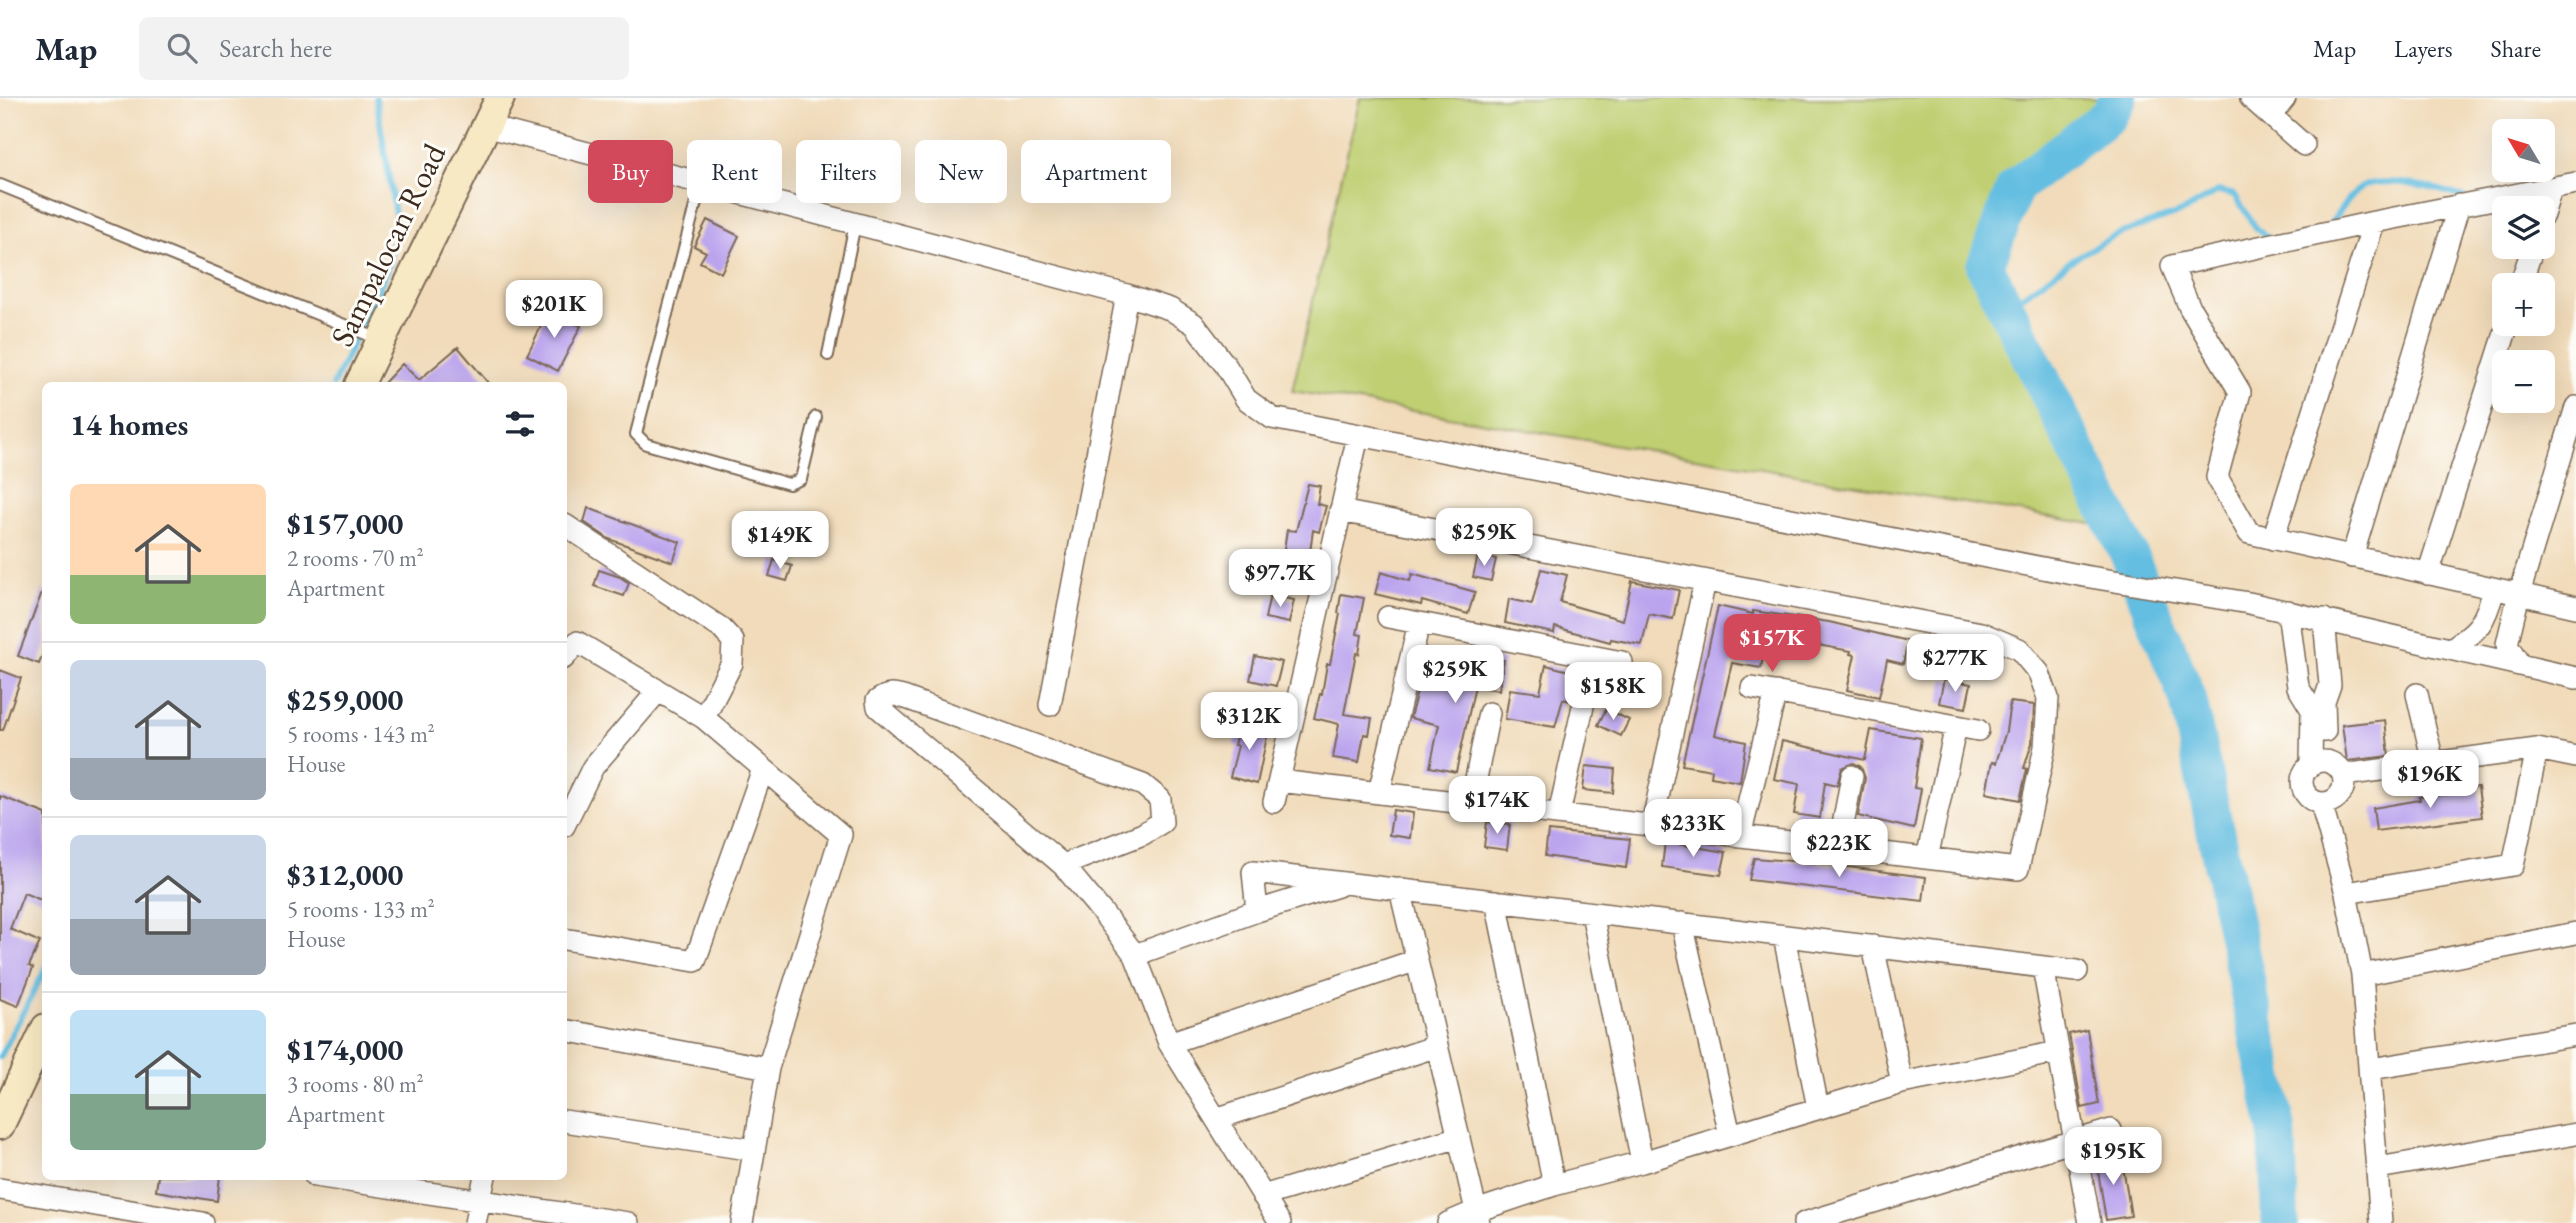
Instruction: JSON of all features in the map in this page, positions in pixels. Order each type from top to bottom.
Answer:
[{"type":"main road","name":"Sampalocan Road","points":[[360,382],[500,98]]},
{"type":"main road","points":[[0,1125],[42,1036]]},
{"type":"street","points":[[2250,98],[2304,145]]},
{"type":"street","points":[[2271,115],[2286,98]]},
{"type":"street","points":[[485,127],[687,179]]},
{"type":"street","points":[[2576,183],[2374,222],[2172,266],[2190,308],[2240,392],[2217,478],[2249,533],[2576,607]]},
{"type":"street","points":[[2549,196],[2551,189]]},
{"type":"street","points":[[776,203],[1127,295],[1170,309],[1194,324],[1226,366],[1246,399],[1272,418],[2084,576],[2249,603],[2576,678]]},
{"type":"street","points":[[2352,557],[2459,205]]},
{"type":"street","points":[[2273,539],[2374,222]]},
{"type":"street","points":[[1050,705],[1127,295]]},
{"type":"street","points":[[2428,574],[2504,336]]},
{"type":"street","points":[[2521,665],[2507,644],[2519,594],[2576,407]]},
{"type":"street","points":[[1274,802],[1358,436]]},
{"type":"street","points":[[1279,780],[2018,869],[2045,747],[2048,698],[2039,673],[2019,649],[1981,633],[1340,511]]},
{"type":"street","points":[[567,526],[721,628],[733,641],[732,663],[704,719]]},
{"type":"street","points":[[1652,825],[1705,581]]},
{"type":"street","points":[[2451,649],[2477,631],[2489,608],[2494,589]]},
{"type":"street","points":[[2288,611],[2298,687],[2312,710],[2319,762]]},
{"type":"street","points":[[1388,617],[1622,662]]},
{"type":"street","points":[[2324,619],[2330,685],[2324,702],[2319,762],[2302,778],[2302,786],[2306,794],[2321,803],[2346,893],[2362,975],[2381,1223]]},
{"type":"street","points":[[1379,793],[1419,623]]},
{"type":"street","points":[[567,654],[577,642],[704,719],[841,835],[768,1068],[742,1223]]},
{"type":"street","points":[[1559,814],[1594,657]]},
{"type":"street","points":[[1752,688],[1978,730]]},
{"type":"street","points":[[567,819],[593,767],[658,691]]},
{"type":"street","points":[[1741,836],[1776,692]]},
{"type":"street","points":[[1063,864],[1143,834],[1162,821],[1160,799],[1143,785],[906,698],[892,694],[877,701],[878,707],[1063,864],[1135,955],[1169,1043],[1280,1223]]},
{"type":"street","points":[[2417,694],[2433,762]]},
{"type":"street","points":[[1471,804],[1489,713]]},
{"type":"street","points":[[1927,858],[1956,726]]},
{"type":"street","points":[[2343,775],[2537,749],[2576,757]]},
{"type":"street","points":[[2346,893],[2514,864],[2537,749]]},
{"type":"street","points":[[2319,762],[2339,768],[2343,775],[2342,791],[2336,798],[2321,803]]},
{"type":"street","points":[[567,940],[695,961],[763,769]]},
{"type":"street","points":[[1839,847],[1852,776]]},
{"type":"street","points":[[1257,911],[1253,872],[2077,971]]},
{"type":"street","points":[[1135,955],[1257,911],[1346,883]]},
{"type":"street","points":[[1400,888],[1478,1217]]},
{"type":"street","points":[[1496,901],[1554,1185]]},
{"type":"street","points":[[1592,913],[1642,1162]]},
{"type":"street","points":[[1682,923],[1730,1135]]},
{"type":"street","points":[[2362,975],[2576,933]]},
{"type":"street","points":[[1784,936],[1818,1108]]},
{"type":"street","points":[[1873,946],[1902,1083]]},
{"type":"street","points":[[1169,1043],[1417,960]]},
{"type":"street","points":[[2043,967],[2090,1223]]},
{"type":"street","points":[[567,1031],[768,1068]]},
{"type":"street","points":[[2371,1069],[2576,1035]]},
{"type":"street","points":[[1216,1119],[1437,1046]]},
{"type":"street","points":[[1448,1223],[1478,1217],[1554,1185],[1642,1162],[1902,1083],[2059,1052]]},
{"type":"street","points":[[567,1121],[754,1150]]},
{"type":"street","points":[[1804,1223],[2110,1130]]},
{"type":"street","points":[[2378,1168],[2576,1134]]},
{"type":"street","points":[[1263,1196],[1459,1137]]},
{"type":"street","points":[[341,1180],[628,1223]]},
{"type":"street","points":[[475,1223],[484,1180]]},
{"type":"street","points":[[0,1189],[203,1223]]},
{"type":"lane","points":[[0,186],[381,340]]},
{"type":"lane","points":[[696,203],[636,434],[646,444],[789,484],[801,479],[816,417]]},
{"type":"lane","points":[[828,355],[855,224]]},
{"type":"green space","points":[[1360,98],[2119,98],[2108,116],[2015,187],[1985,266],[2116,528],[1292,391]]},
{"type":"building","points":[[707,220],[739,236],[721,273],[700,262],[706,252],[694,246]]},
{"type":"building","points":[[549,310],[581,326],[558,371],[527,355]]},
{"type":"building","points":[[458,347],[487,382],[385,382],[402,364],[419,380]]},
{"type":"building","points":[[1308,484],[1320,486],[1317,504],[1326,506],[1319,532],[1313,530],[1309,560],[1283,556],[1287,530],[1296,531]]},
{"type":"building","points":[[588,508],[680,542],[673,562],[609,539],[584,522]]},
{"type":"building","points":[[1478,555],[1496,559],[1491,581],[1473,577]]},
{"type":"building","points":[[774,560],[792,566],[787,581],[769,576]]},
{"type":"building","points":[[1541,569],[1567,575],[1560,602],[1623,620],[1632,581],[1679,590],[1673,619],[1649,614],[1642,645],[1611,639],[1610,642],[1555,627],[1554,633],[1505,623],[1509,599],[1532,604]]},
{"type":"building","points":[[599,570],[629,583],[624,596],[594,586]]},
{"type":"building","points":[[1381,572],[1410,581],[1412,574],[1475,592],[1468,614],[1422,601],[1421,605],[1375,594]]},
{"type":"building","points":[[42,592],[42,656],[39,664],[18,656]]},
{"type":"building","points":[[1341,594],[1364,598],[1357,634],[1362,635],[1359,654],[1356,653],[1344,714],[1372,718],[1369,735],[1364,734],[1359,762],[1333,758],[1339,724],[1314,718],[1322,694],[1327,664],[1330,664],[1340,614]]},
{"type":"building","points":[[1270,595],[1294,600],[1289,623],[1265,618]]},
{"type":"building","points":[[1718,606],[1753,614],[1753,611],[1829,622],[1908,641],[1903,664],[1887,660],[1879,697],[1847,690],[1855,655],[1850,654],[1851,651],[1767,636],[1761,668],[1732,663],[1715,735],[1746,742],[1740,782],[1711,777],[1712,770],[1682,765]]},
{"type":"building","points":[[1459,651],[1504,660],[1499,690],[1475,686],[1456,772],[1430,767],[1439,725],[1410,718],[1420,680],[1452,687]]},
{"type":"building","points":[[1255,656],[1282,662],[1276,686],[1250,680]]},
{"type":"building","points":[[1546,665],[1577,673],[1570,701],[1563,699],[1555,727],[1505,719],[1510,689],[1540,693]]},
{"type":"building","points":[[0,670],[21,678],[3,730],[0,730]]},
{"type":"building","points":[[1944,679],[1971,684],[1966,708],[1939,703]]},
{"type":"building","points":[[2010,702],[2034,705],[2032,743],[2024,768],[2027,769],[2020,800],[1986,793],[1992,762],[1996,763],[2006,731]]},
{"type":"building","points":[[1606,709],[1629,720],[1621,736],[1598,725]]},
{"type":"building","points":[[2385,720],[2389,756],[2347,761],[2342,725]]},
{"type":"building","points":[[1240,721],[1269,727],[1257,784],[1230,777],[1238,746],[1234,745]]},
{"type":"building","points":[[1871,730],[1921,738],[1914,788],[1921,789],[1914,829],[1858,816],[1865,778],[1861,767],[1854,763],[1842,768],[1837,785],[1825,782],[1820,818],[1794,814],[1799,784],[1774,779],[1782,741],[1865,760]]},
{"type":"building","points":[[1586,766],[1615,769],[1613,793],[1583,790]]},
{"type":"building","points":[[2478,787],[2482,817],[2376,831],[2373,808]]},
{"type":"building","points":[[0,796],[42,812],[42,900],[24,893],[10,929],[40,942],[29,966],[33,968],[18,1006],[0,999]]},
{"type":"building","points":[[1393,810],[1413,813],[1410,838],[1389,835]]},
{"type":"building","points":[[1487,822],[1510,824],[1507,850],[1484,847]]},
{"type":"building","points":[[1548,831],[1630,839],[1626,868],[1545,856]]},
{"type":"building","points":[[1665,842],[1726,852],[1721,875],[1662,867]]},
{"type":"building","points":[[1754,858],[1926,877],[1923,901],[1749,880]]},
{"type":"building","points":[[2087,1030],[2099,1104],[2082,1108],[2069,1034]]},
{"type":"building","points":[[2121,1154],[2131,1216],[2106,1220],[2096,1158]]},
{"type":"building","points":[[157,1180],[220,1180],[217,1201],[156,1191]]},
{"type":"waterway","points":[[334,382],[390,265],[396,220],[376,98]]},
{"type":"waterway","points":[[2118,98],[2108,116],[2015,187],[1985,266],[2130,557],[2188,699],[2277,1129],[2280,1223]]},
{"type":"waterway","points":[[2330,224],[2353,194],[2371,184],[2412,184],[2463,197]]},
{"type":"waterway","points":[[2006,308],[2075,258],[2116,235],[2185,211],[2218,191],[2235,195],[2256,229],[2270,238]]},
{"type":"waterway","points":[[0,1057],[42,976]]}]
